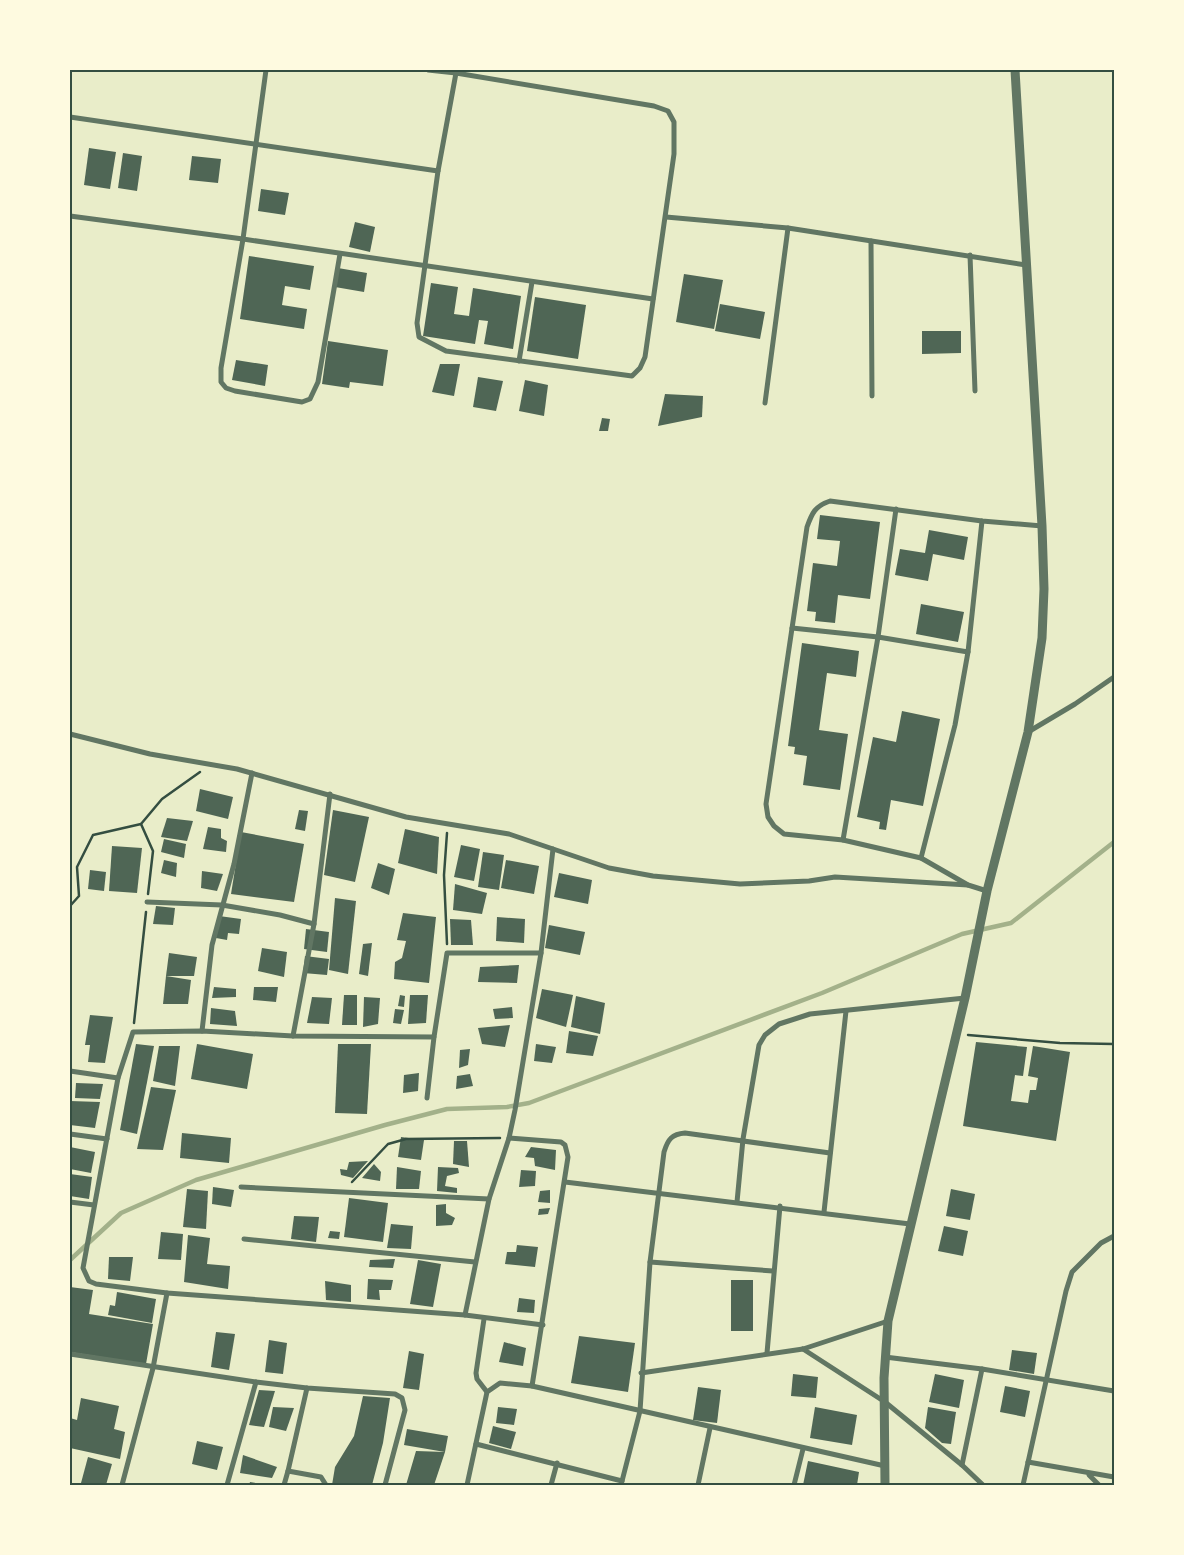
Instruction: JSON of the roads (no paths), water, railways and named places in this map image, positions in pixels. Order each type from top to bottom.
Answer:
[{"type":"street","points":[[266,70],[221,382],[226,388],[302,402],[310,399],[318,382],[340,254]]},
{"type":"street","points":[[428,70],[456,73],[654,106],[668,111],[674,122],[674,154],[666,217],[645,357],[640,368],[632,376],[446,351],[418,337],[417,323],[438,171],[456,73]]},
{"type":"street","points":[[885,1485],[884,1402],[888,1321],[957,1034],[988,891],[1028,732],[1042,638],[1044,589],[1042,526],[1015,70]]},
{"type":"street","points":[[70,116],[256,142],[438,171]]},
{"type":"street","points":[[70,216],[243,239],[654,299]]},
{"type":"street","points":[[666,217],[788,228],[1026,265]]},
{"type":"street","points":[[765,402],[788,228]]},
{"type":"street","points":[[871,240],[872,396]]},
{"type":"street","points":[[970,255],[975,391]]},
{"type":"street","points":[[519,361],[532,282]]},
{"type":"street","points":[[988,891],[968,885],[921,858],[843,840],[784,834],[774,826],[768,817],[766,804],[792,628],[807,527],[812,513],[818,505],[830,501],[982,521],[1042,526]]},
{"type":"street","points":[[843,840],[878,637],[896,509]]},
{"type":"street","points":[[921,858],[955,725],[968,652],[982,521]]},
{"type":"street","points":[[792,628],[878,637],[968,652]]},
{"type":"street","points":[[1028,732],[1075,704],[1114,677]]},
{"type":"street","points":[[70,734],[150,754],[212,764],[252,773],[330,794],[385,812],[449,825],[508,834],[609,868],[691,880],[740,884],[809,881],[835,877],[968,885]]},
{"type":"street","points":[[202,1031],[212,945],[234,864],[252,773]]},
{"type":"street","points":[[293,1036],[314,924],[330,794]]},
{"type":"street","points":[[465,1315],[474,1262],[489,1200],[509,1138],[515,1110],[541,953],[554,850]]},
{"type":"street","points":[[148,902],[222,905],[280,915],[314,924]]},
{"type":"street","points":[[428,1098],[434,1037],[448,954],[541,953]]},
{"type":"street","points":[[737,1202],[743,1139],[759,1045],[765,1034],[779,1024],[810,1014],[965,998]]},
{"type":"street","points":[[824,1212],[846,1011]]},
{"type":"street","points":[[434,1037],[293,1036],[202,1031],[133,1032],[118,1078],[83,1268],[86,1276],[96,1284],[167,1293],[465,1315],[484,1319],[543,1325]]},
{"type":"street","points":[[70,1071],[118,1078]]},
{"type":"street","points":[[70,1134],[107,1139]]},
{"type":"street","points":[[476,1444],[557,1463],[622,1483],[640,1410],[650,1262],[664,1152],[668,1140],[675,1134],[743,1139],[830,1153]]},
{"type":"street","points":[[509,1138],[561,1142],[565,1145],[568,1157],[566,1182],[532,1386]]},
{"type":"street","points":[[566,1182],[659,1194],[780,1206],[910,1224]]},
{"type":"street","points":[[241,1187],[489,1200]]},
{"type":"street","points":[[70,1202],[94,1205]]},
{"type":"street","points":[[767,1353],[780,1206]]},
{"type":"street","points":[[1023,1485],[1048,1380],[1066,1291],[1072,1272],[1101,1243],[1114,1236]]},
{"type":"street","points":[[244,1240],[474,1262]]},
{"type":"street","points":[[650,1262],[773,1271]]},
{"type":"street","points":[[122,1485],[153,1368],[167,1293]]},
{"type":"street","points":[[484,1319],[476,1373],[477,1379],[487,1392]]},
{"type":"street","points":[[641,1373],[803,1349],[888,1321]]},
{"type":"street","points":[[803,1349],[884,1402],[962,1465],[982,1485]]},
{"type":"street","points":[[70,1354],[256,1382],[307,1388],[395,1394],[402,1398],[405,1410],[385,1485]]},
{"type":"street","points":[[885,1357],[982,1369],[1114,1391]]},
{"type":"street","points":[[962,1465],[982,1369]]},
{"type":"street","points":[[227,1485],[256,1382]]},
{"type":"street","points":[[466,1485],[487,1392],[500,1384],[532,1386],[710,1428],[885,1466]]},
{"type":"street","points":[[284,1485],[307,1388]]},
{"type":"street","points":[[698,1485],[710,1428]]},
{"type":"street","points":[[794,1485],[803,1449]]},
{"type":"street","points":[[1028,1462],[1089,1475],[1114,1478]]},
{"type":"street","points":[[551,1485],[557,1463]]},
{"type":"street","points":[[288,1471],[321,1477],[326,1485]]},
{"type":"street","points":[[1089,1475],[1099,1485]]},
{"type":"waterway","points":[[70,1260],[121,1213],[196,1180],[447,1109],[507,1107],[529,1103],[822,993],[962,934],[1011,923],[1114,842]]}]
